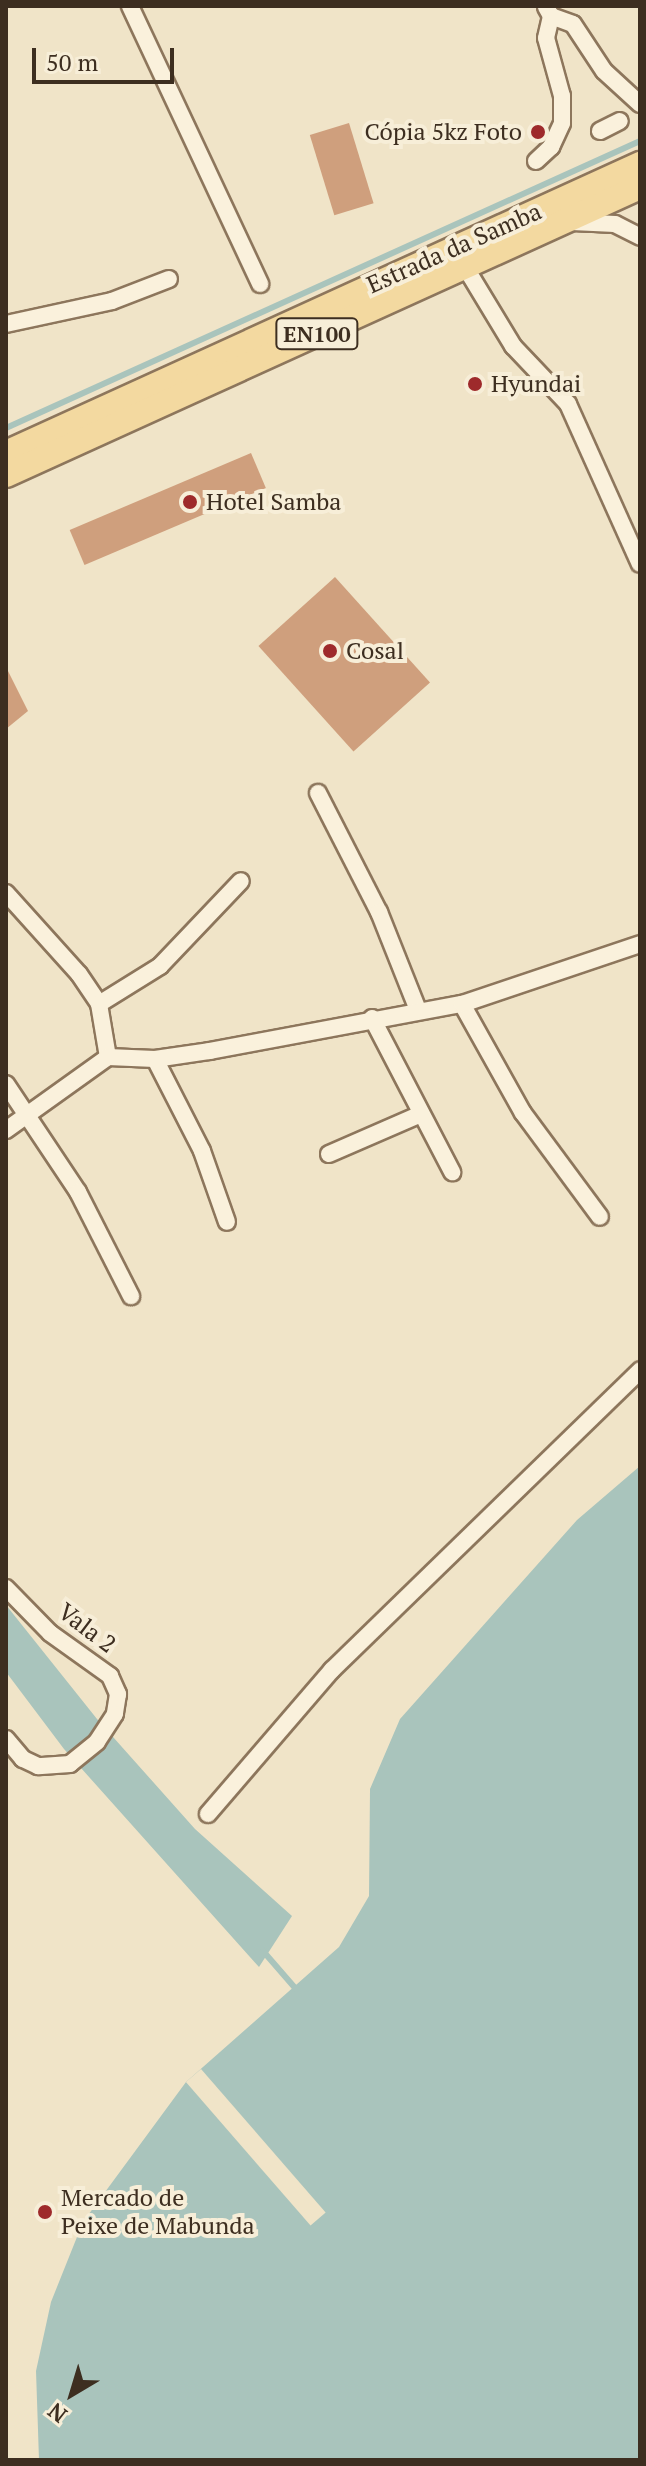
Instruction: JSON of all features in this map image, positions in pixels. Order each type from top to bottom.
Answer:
[{"type":"main road","name":"Estrada da Samba","points":[[6,453],[640,164]]},
{"type":"main road","name":"Estrada da Samba","points":[[6,475],[640,187]]},
{"type":"street","points":[[130,6],[260,284]]},
{"type":"street","points":[[536,161],[551,147],[562,123],[562,96],[546,38],[548,11],[573,24],[604,71],[640,104]]},
{"type":"street","points":[[600,131],[620,121]]},
{"type":"street","points":[[558,222],[615,224],[640,237]]},
{"type":"street","points":[[464,265],[513,346],[568,404],[640,564]]},
{"type":"street","points":[[6,324],[112,301],[169,279]]},
{"type":"street","points":[[318,793],[379,912],[418,1010]]},
{"type":"street","points":[[99,1004],[160,966],[241,881]]},
{"type":"street","points":[[6,893],[79,974],[99,1004],[108,1057]]},
{"type":"street","points":[[6,1130],[108,1057],[155,1059],[462,1004],[640,944]]},
{"type":"street","points":[[462,1004],[523,1113],[600,1217]]},
{"type":"street","points":[[372,1018],[452,1172]]},
{"type":"street","points":[[155,1059],[202,1151],[227,1222]]},
{"type":"street","points":[[6,1084],[78,1192],[131,1296]]},
{"type":"street","points":[[329,1154],[421,1114]]},
{"type":"street","points":[[208,1814],[332,1670],[640,1370]]},
{"type":"street","name":"Vala 2","points":[[6,1588],[50,1633],[110,1676],[118,1694],[115,1714],[97,1742],[70,1764],[38,1766],[23,1759],[6,1739]]},
{"type":"water","points":[[640,1466],[640,2460],[39,2460],[36,2371],[51,2302],[83,2222],[186,2082],[339,1947],[369,1896],[370,1789],[400,1719],[577,1520]]},
{"type":"water","points":[[6,1605],[97,1719],[195,1829],[292,1916],[259,1967],[64,1749],[6,1672]]},
{"type":"pier","points":[[201,2069],[326,2212],[311,2226],[186,2082]]},
{"type":"building","points":[[349,123],[374,203],[334,215],[310,135]]},
{"type":"building","points":[[251,453],[266,488],[85,565],[70,530]]},
{"type":"building","points":[[335,577],[430,683],[353,751],[258,646]]},
{"type":"building","points":[[6,667],[28,711],[6,729]]},
{"type":"waterway","points":[[6,428],[640,141]]},
{"type":"waterway","points":[[263,1951],[295,1988]]},
{"type":"place","name":"Cópia 5kz Foto","points":[[538,132]]},
{"type":"place","name":"Hyundai","points":[[475,384]]},
{"type":"place","name":"Hotel Samba","points":[[190,502]]},
{"type":"place","name":"Cosal","points":[[330,651]]},
{"type":"place","name":"Mercado de Peixe de Mabunda","points":[[45,2212]]}]
